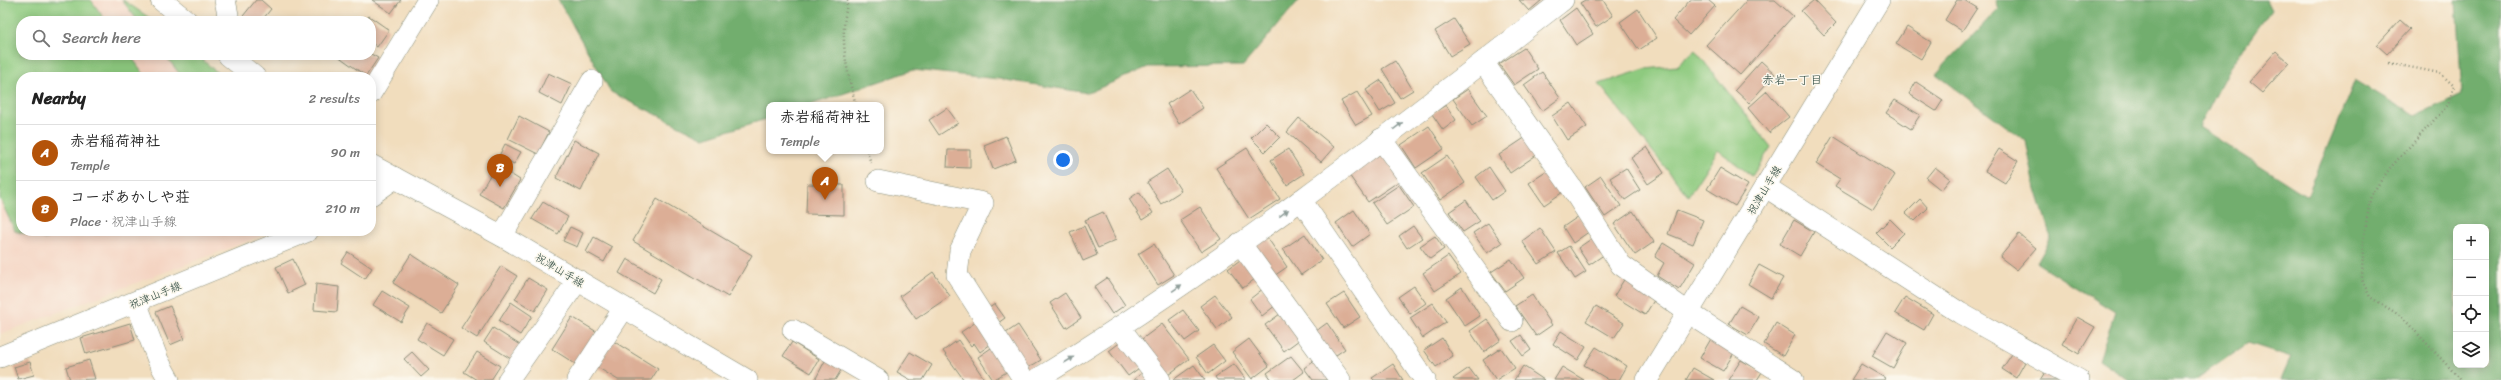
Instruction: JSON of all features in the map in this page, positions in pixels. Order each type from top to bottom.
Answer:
[{"type":"street","points":[[161,0],[180,16]]},
{"type":"street","points":[[224,0],[228,16]]},
{"type":"street","points":[[376,86],[428,0]]},
{"type":"street","points":[[1036,380],[1120,328],[1301,200],[1563,0]]},
{"type":"street","name":"祝津山手線","points":[[1647,380],[1766,187],[1878,0]]},
{"type":"street","points":[[234,60],[249,72]]},
{"type":"street","points":[[1483,62],[1571,187],[1621,265],[1689,313],[1793,380]]},
{"type":"street","points":[[502,236],[592,81]]},
{"type":"street","points":[[1381,139],[1512,321]]},
{"type":"street","name":"祝津山手線","points":[[376,168],[502,236],[747,380]]},
{"type":"street","points":[[376,191],[395,178]]},
{"type":"street","points":[[878,181],[983,203],[960,251],[957,275],[1024,380]]},
{"type":"street","points":[[1766,187],[1960,313],[2079,380]]},
{"type":"street","points":[[1301,200],[1425,380]]},
{"type":"street","name":"祝津山手線","points":[[0,357],[296,236]]},
{"type":"street","points":[[1240,243],[1340,380]]},
{"type":"street","points":[[508,380],[578,280]]},
{"type":"street","points":[[136,302],[158,360],[169,380]]},
{"type":"street","points":[[579,379],[624,308]]},
{"type":"street","points":[[1120,328],[1160,380]]},
{"type":"street","points":[[793,330],[878,380]]},
{"type":"path","points":[[848,0],[843,22],[845,62],[855,102]]},
{"type":"path","points":[[2389,64],[2440,73],[2454,86],[2448,105],[2390,168],[2371,195],[2363,241],[2362,280],[2370,297],[2401,316],[2461,380]]},
{"type":"shaded area","points":[[0,0],[122,0],[134,16],[16,16],[16,60],[169,60],[178,72],[16,72],[16,236],[262,236],[0,334]]},
{"type":"green space","points":[[0,0],[91,0],[102,16],[16,16],[16,60],[134,60],[142,72],[16,72],[16,231],[0,199]]},
{"type":"green space","points":[[122,0],[147,16],[134,16]]},
{"type":"green space","points":[[558,0],[1299,0],[1243,66],[1148,67],[1088,93],[999,79],[913,70],[819,102],[766,102],[766,119],[704,138],[611,92]]},
{"type":"green space","points":[[1995,0],[2266,0],[2271,10],[2229,68],[2199,127],[2307,196],[2355,80],[2415,116],[2462,94],[2456,0],[2501,0],[2501,380],[2281,380],[2291,357],[2248,343],[2195,380],[2129,380],[2099,360],[2115,312],[2037,263],[2051,238],[2034,182],[2026,141],[1936,74],[1999,8]]},
{"type":"green space","points":[[1695,50],[1771,147],[1752,176],[1718,150],[1688,196],[1599,84],[1645,69],[1677,66]]},
{"type":"green space","points":[[169,60],[203,60],[216,72],[178,72]]},
{"type":"green space","points":[[34,236],[52,236],[45,239]]},
{"type":"building","points":[[256,0],[261,0],[271,9],[265,16],[243,16]]},
{"type":"building","points":[[372,0],[401,0],[391,13]]},
{"type":"building","points":[[1519,0],[1542,0],[1529,11]]},
{"type":"building","points":[[1585,0],[1603,0],[1613,16],[1596,27],[1580,3]]},
{"type":"building","points":[[1690,0],[1708,0],[1715,6],[1689,35],[1673,20]]},
{"type":"building","points":[[1747,0],[1775,0],[1793,16],[1740,75],[1706,45]]},
{"type":"building","points":[[1814,0],[1836,23],[1824,35],[1801,11]]},
{"type":"building","points":[[1957,0],[1964,0],[1977,8],[1962,31],[1945,20]]},
{"type":"building","points":[[1576,8],[1593,34],[1576,45],[1560,20]]},
{"type":"building","points":[[1638,9],[1657,38],[1639,50],[1620,22]]},
{"type":"building","points":[[1454,19],[1470,44],[1450,56],[1435,31]]},
{"type":"building","points":[[2400,20],[2410,29],[2387,54],[2377,45]]},
{"type":"building","points":[[376,21],[389,30],[377,47],[376,46]]},
{"type":"building","points":[[1907,27],[1931,42],[1921,59],[1896,44]]},
{"type":"building","points":[[1524,48],[1538,69],[1514,85],[1499,64]]},
{"type":"building","points":[[2276,51],[2289,63],[2262,93],[2249,82]]},
{"type":"building","points":[[376,57],[378,58],[369,72],[360,72],[344,60],[376,60]]},
{"type":"building","points":[[1395,61],[1413,90],[1400,98],[1382,69]]},
{"type":"building","points":[[1761,61],[1775,74],[1749,103],[1735,90]]},
{"type":"building","points":[[1542,72],[1560,98],[1542,111],[1524,85]]},
{"type":"building","points":[[548,73],[572,84],[562,105],[539,93]]},
{"type":"building","points":[[1381,80],[1395,103],[1380,112],[1366,90]]},
{"type":"building","points":[[1916,82],[1943,100],[1936,111],[1909,94]]},
{"type":"building","points":[[1190,89],[1203,108],[1179,124],[1167,104]]},
{"type":"building","points":[[1468,89],[1487,116],[1472,126],[1453,99]]},
{"type":"building","points":[[1767,91],[1789,117],[1769,133],[1748,108]]},
{"type":"building","points":[[1357,92],[1372,116],[1356,125],[1341,101]]},
{"type":"building","points":[[1895,100],[1920,115],[1911,129],[1886,113]]},
{"type":"building","points":[[1571,103],[1587,127],[1567,140],[1552,116]]},
{"type":"building","points":[[1446,105],[1456,120],[1443,130],[1432,114]]},
{"type":"building","points":[[947,108],[958,123],[939,135],[929,120]]},
{"type":"building","points":[[519,116],[549,132],[538,154],[508,139]]},
{"type":"building","points":[[1299,118],[1334,147],[1321,162],[1287,132]]},
{"type":"building","points":[[1266,123],[1280,137],[1265,152],[1251,138]]},
{"type":"building","points":[[1429,126],[1444,149],[1416,168],[1401,145]]},
{"type":"building","points":[[1006,136],[1016,160],[993,169],[984,145]]},
{"type":"building","points":[[1833,136],[1895,175],[1873,209],[1835,186],[1840,179],[1816,164]]},
{"type":"building","points":[[1526,137],[1538,154],[1510,173],[1499,155]]},
{"type":"building","points":[[574,140],[599,153],[581,191],[556,178]]},
{"type":"building","points":[[505,144],[521,152],[514,164],[499,156]]},
{"type":"building","points":[[1647,147],[1664,173],[1648,184],[1631,158]]},
{"type":"building","points":[[1247,148],[1280,199],[1249,219],[1216,168]]},
{"type":"building","points":[[1288,149],[1304,174],[1287,185],[1271,160]]},
{"type":"building","points":[[1999,149],[2018,161],[2005,183],[1985,171]]},
{"type":"building","points":[[948,150],[970,150],[970,168],[947,167]]},
{"type":"building","points":[[1382,153],[1401,180],[1368,202],[1349,175]]},
{"type":"building","points":[[1447,156],[1465,183],[1440,200],[1422,173]]},
{"type":"building","points":[[496,165],[520,180],[504,208],[479,194]]},
{"type":"building","points":[[1489,167],[1505,191],[1492,200],[1476,177]]},
{"type":"building","points":[[1935,167],[1950,179],[1941,190],[1926,178]]},
{"type":"building","points":[[1552,168],[1566,190],[1544,205],[1529,183]]},
{"type":"building","points":[[1626,168],[1640,190],[1625,200],[1610,178]]},
{"type":"building","points":[[1720,168],[1748,185],[1735,206],[1707,189]]},
{"type":"building","points":[[1167,169],[1181,191],[1161,204],[1147,182]]},
{"type":"building","points":[[1601,176],[1621,206],[1605,217],[1585,187]]},
{"type":"building","points":[[807,184],[844,185],[844,215],[806,214]]},
{"type":"building","points":[[1399,185],[1414,207],[1387,225],[1372,203]]},
{"type":"building","points":[[1139,192],[1153,213],[1142,220],[1129,199]]},
{"type":"building","points":[[657,199],[752,255],[728,297],[633,241]]},
{"type":"building","points":[[1920,199],[1928,208],[1915,221],[1906,213]]},
{"type":"building","points":[[1466,200],[1480,221],[1463,232],[1449,212]]},
{"type":"building","points":[[543,202],[568,217],[558,234],[532,219]]},
{"type":"building","points":[[1200,207],[1221,239],[1201,252],[1180,220]]},
{"type":"building","points":[[1354,210],[1370,234],[1352,247],[1336,223]]},
{"type":"building","points":[[1677,210],[1703,220],[1693,244],[1668,234]]},
{"type":"building","points":[[1633,211],[1654,242],[1635,255],[1614,224]]},
{"type":"building","points":[[1103,212],[1116,240],[1098,248],[1085,220]]},
{"type":"building","points":[[1579,216],[1590,231],[1573,243],[1563,227]]},
{"type":"building","points":[[1890,219],[1904,233],[1890,247],[1876,233]]},
{"type":"building","points":[[1794,220],[1814,232],[1800,256],[1780,244]]},
{"type":"building","points":[[1488,223],[1502,243],[1487,253],[1473,233]]},
{"type":"building","points":[[1084,226],[1097,255],[1083,261],[1070,232]]},
{"type":"building","points":[[1413,226],[1422,238],[1407,248],[1399,236]]},
{"type":"building","points":[[570,227],[583,233],[577,247],[563,241]]},
{"type":"building","points":[[1540,228],[1556,252],[1538,264],[1522,241]]},
{"type":"building","points":[[1305,234],[1322,260],[1301,275],[1283,249]]},
{"type":"building","points":[[2019,234],[2036,248],[2017,270],[2000,257]]},
{"type":"building","points":[[1597,235],[1608,252],[1589,265],[1578,248]]},
{"type":"building","points":[[1435,236],[1444,249],[1430,259],[1420,246]]},
{"type":"building","points":[[594,237],[612,247],[604,262],[586,252]]},
{"type":"building","points":[[1267,237],[1287,267],[1274,276],[1254,246]]},
{"type":"building","points":[[1663,243],[1695,263],[1679,290],[1657,276],[1664,263],[1655,257]]},
{"type":"building","points":[[1154,244],[1174,275],[1158,285],[1138,254]]},
{"type":"building","points":[[1569,246],[1586,272],[1575,279],[1558,253]]},
{"type":"building","points":[[348,252],[372,268],[365,279],[341,263]]},
{"type":"building","points":[[411,254],[459,285],[441,313],[393,283]]},
{"type":"building","points":[[1448,256],[1461,274],[1435,291],[1423,273]]},
{"type":"building","points":[[1244,257],[1259,276],[1243,288],[1228,269]]},
{"type":"building","points":[[293,259],[305,285],[288,293],[276,267]]},
{"type":"building","points":[[627,259],[661,279],[653,293],[619,273]]},
{"type":"building","points":[[1511,259],[1524,278],[1505,291],[1491,272]]},
{"type":"building","points":[[1759,265],[1783,278],[1771,298],[1748,284]]},
{"type":"building","points":[[501,266],[517,276],[477,338],[461,328]]},
{"type":"building","points":[[933,272],[950,296],[916,319],[900,296]]},
{"type":"building","points":[[528,278],[548,290],[535,311],[515,299]]},
{"type":"building","points":[[1107,278],[1125,305],[1112,314],[1094,287]]},
{"type":"building","points":[[1625,278],[1656,297],[1645,315],[1614,296]]},
{"type":"building","points":[[316,284],[339,287],[337,312],[314,310]]},
{"type":"building","points":[[1414,286],[1426,303],[1410,314],[1398,297]]},
{"type":"building","points":[[1462,287],[1480,316],[1465,326],[1446,298]]},
{"type":"building","points":[[1264,288],[1276,305],[1262,316],[1250,299]]},
{"type":"building","points":[[382,291],[410,308],[401,322],[373,305]]},
{"type":"building","points":[[1065,293],[1081,318],[1066,328],[1050,303]]},
{"type":"building","points":[[1344,293],[1360,317],[1343,328],[1327,304]]},
{"type":"building","points":[[1215,295],[1232,317],[1217,329],[1200,306]]},
{"type":"building","points":[[1532,295],[1552,325],[1536,336],[1515,306]]},
{"type":"building","points":[[1905,297],[1933,314],[1924,330],[1895,313]]},
{"type":"building","points":[[511,302],[532,316],[520,335],[499,321]]},
{"type":"building","points":[[1433,303],[1446,322],[1423,338],[1410,318]]},
{"type":"building","points":[[995,304],[1005,318],[998,323],[989,308]]},
{"type":"building","points":[[170,306],[184,339],[170,345],[156,312]]},
{"type":"building","points":[[1596,306],[1624,323],[1614,338],[1586,321]]},
{"type":"building","points":[[1740,306],[1759,317],[1748,335],[1729,324]]},
{"type":"building","points":[[1183,310],[1199,331],[1185,341],[1169,320]]},
{"type":"building","points":[[1280,314],[1299,340],[1284,351],[1265,325]]},
{"type":"building","points":[[572,317],[597,332],[577,365],[552,349]]},
{"type":"building","points":[[2077,317],[2095,327],[2079,354],[2062,344]]},
{"type":"building","points":[[1487,319],[1501,340],[1484,352],[1470,331]]},
{"type":"building","points":[[976,322],[991,344],[980,352],[974,343],[971,346],[961,332]]},
{"type":"building","points":[[130,323],[135,340],[86,354],[81,338]]},
{"type":"building","points":[[427,323],[453,339],[443,355],[417,339]]},
{"type":"building","points":[[1327,323],[1345,349],[1333,357],[1316,331]]},
{"type":"building","points":[[1776,323],[1795,335],[1783,356],[1764,344]]},
{"type":"building","points":[[1162,324],[1189,359],[1168,375],[1142,339]]},
{"type":"building","points":[[1018,325],[1041,360],[1026,369],[1003,335]]},
{"type":"building","points":[[493,328],[520,345],[511,359],[484,342]]},
{"type":"building","points":[[1561,331],[1586,347],[1578,360],[1553,344]]},
{"type":"building","points":[[1887,331],[1907,343],[1893,368],[1872,356]]},
{"type":"building","points":[[1521,335],[1531,350],[1523,356],[1512,341]]},
{"type":"building","points":[[1712,337],[1735,351],[1723,371],[1700,358]]},
{"type":"building","points":[[1442,338],[1453,356],[1436,367],[1424,350]]},
{"type":"building","points":[[1249,339],[1269,366],[1252,379],[1232,352]]},
{"type":"building","points":[[958,340],[985,380],[964,380],[943,351]]},
{"type":"building","points":[[613,341],[658,369],[651,380],[618,380],[597,367]]},
{"type":"building","points":[[1122,341],[1142,366],[1128,376],[1109,351]]},
{"type":"building","points":[[792,342],[819,359],[811,373],[783,356]]},
{"type":"building","points":[[1213,345],[1225,361],[1208,374],[1196,357]]},
{"type":"building","points":[[994,346],[1010,370],[993,380],[978,357]]},
{"type":"building","points":[[1596,347],[1627,366],[1619,380],[1609,380],[1584,365]]},
{"type":"building","points":[[1501,348],[1515,368],[1496,380],[1483,360]]},
{"type":"building","points":[[412,352],[429,370],[421,377],[404,359]]},
{"type":"building","points":[[477,352],[500,366],[491,380],[477,380],[464,372]]},
{"type":"building","points":[[910,352],[932,365],[923,380],[911,380],[897,372]]},
{"type":"building","points":[[2012,354],[2025,362],[2016,378],[2002,369]]},
{"type":"building","points":[[1291,356],[1304,372],[1293,380],[1272,380],[1267,373]]},
{"type":"building","points":[[827,357],[843,367],[835,380],[815,380]]},
{"type":"building","points":[[1317,358],[1334,380],[1313,380],[1304,368]]},
{"type":"building","points":[[89,360],[95,379],[70,380],[66,367]]},
{"type":"building","points":[[1741,360],[1762,372],[1757,380],[1728,380]]},
{"type":"building","points":[[30,362],[34,375],[18,379],[14,367]]},
{"type":"building","points":[[1234,364],[1246,380],[1217,380],[1215,377]]},
{"type":"building","points":[[1393,364],[1403,380],[1374,380],[1372,378]]},
{"type":"building","points":[[1861,364],[1885,378],[1884,380],[1851,380]]},
{"type":"building","points":[[1194,365],[1205,380],[1173,380]]},
{"type":"building","points":[[1523,366],[1544,380],[1514,380]]},
{"type":"building","points":[[1562,367],[1584,380],[1554,380]]},
{"type":"building","points":[[1469,368],[1478,380],[1453,379]]},
{"type":"building","points":[[1693,368],[1714,380],[1686,380]]},
{"type":"building","points":[[2047,369],[2059,380],[2040,380]]},
{"type":"building","points":[[1142,373],[1148,380],[1133,380]]},
{"type":"place","name":"コーポあかしや荘","points":[[500,187]]},
{"type":"place","name":"赤岩稲荷神社","points":[[825,200]]},
{"type":"district","name":"赤岩一丁目","points":[[1792,80]]}]
